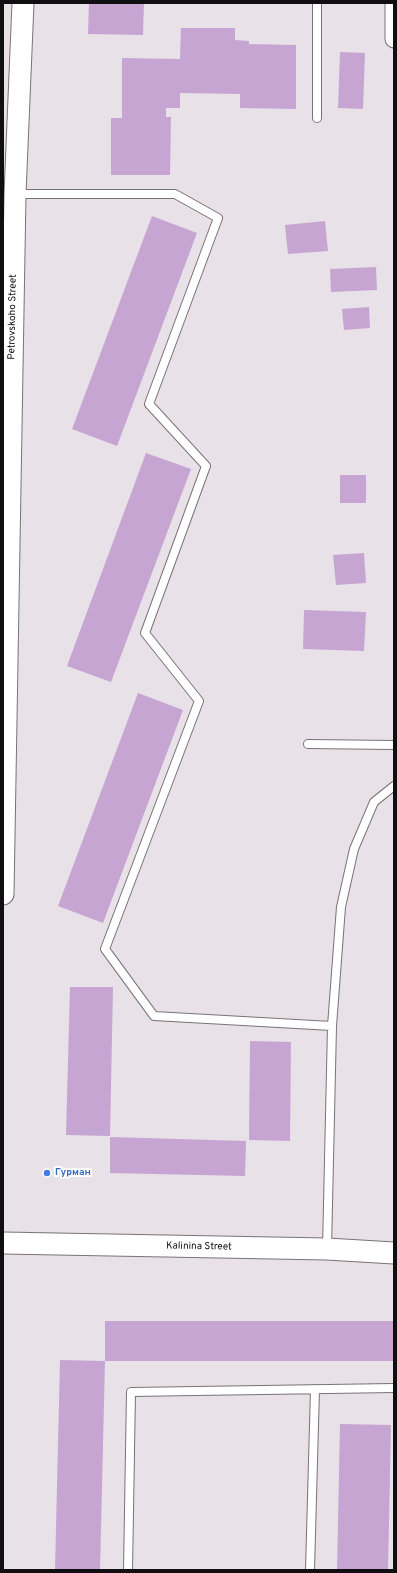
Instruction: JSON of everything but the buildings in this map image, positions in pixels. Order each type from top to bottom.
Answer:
[{"type":"street","name":"Petrovskoho Street","points":[[3,894],[15,194],[23,3]]},
{"type":"street","points":[[394,3],[394,39]]},
{"type":"street","name":"Kalinina Street","points":[[3,1243],[327,1249],[394,1253]]},
{"type":"lane","points":[[317,3],[317,118]]},
{"type":"lane","points":[[15,194],[175,194],[218,218],[149,404],[206,466],[144,633],[199,701],[105,949],[154,1016],[332,1026]]},
{"type":"lane","points":[[308,744],[394,745]]},
{"type":"lane","points":[[327,1249],[332,1026],[341,907],[354,849],[374,802],[394,786]]},
{"type":"lane","points":[[128,1570],[131,1392],[394,1388]]},
{"type":"lane","points":[[310,1570],[315,1389]]},
{"type":"place","name":"Гурман","points":[[47,1173]]}]
